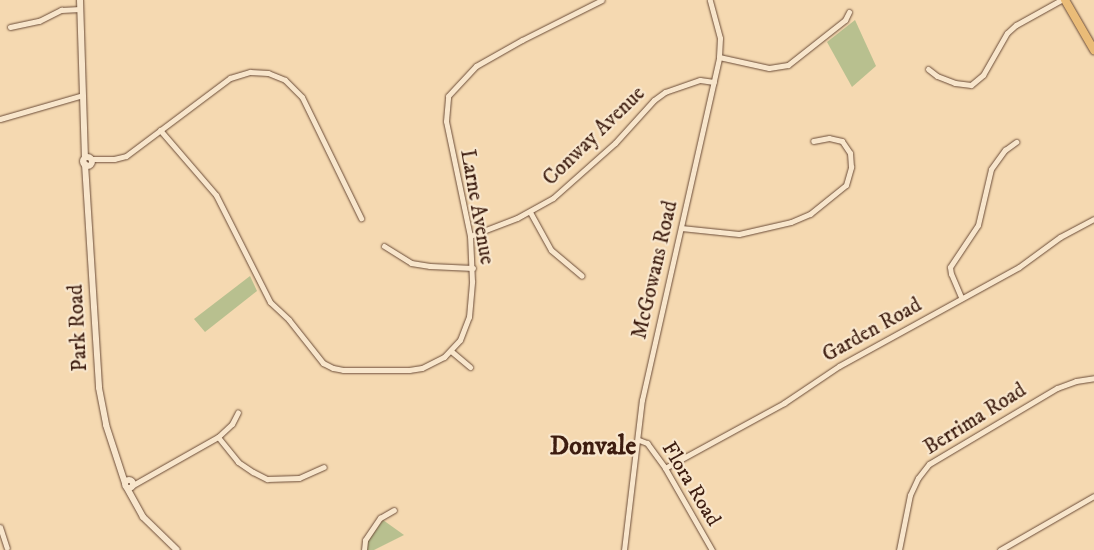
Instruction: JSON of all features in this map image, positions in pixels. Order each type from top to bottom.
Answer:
[{"type":"main road","points":[[1065,0],[1094,50]]},
{"type":"street","name":"Park Road","points":[[80,0],[82,95],[85,146],[88,161],[87,177],[99,388],[106,426],[122,474],[130,484],[136,500],[143,510],[177,550]]},
{"type":"street","name":"Larne Avenue","points":[[160,130],[216,194],[270,302],[289,320],[328,366],[343,370],[415,370],[434,364],[451,350],[460,340],[467,323],[473,268],[470,236],[446,121],[447,101],[450,93],[476,66],[522,40],[602,0]]},
{"type":"street","name":"McGowans Road","points":[[624,550],[639,440],[642,400],[719,57],[720,38],[710,0]]},
{"type":"street","points":[[928,69],[937,76],[962,86],[975,84],[983,75],[1007,33],[1016,25],[1061,0]]},
{"type":"street","points":[[10,27],[39,21],[61,10],[80,8]]},
{"type":"street","points":[[719,57],[769,68],[788,65],[845,20],[849,12]]},
{"type":"street","points":[[88,161],[126,156],[230,78],[250,72],[260,72],[278,77],[293,86],[302,96],[361,218]]},
{"type":"street","name":"Conway Avenue","points":[[470,236],[530,212],[553,198],[615,143],[660,96],[697,80],[714,82]]},
{"type":"street","points":[[0,119],[82,95]]},
{"type":"street","points":[[681,228],[739,234],[791,222],[810,214],[846,185],[852,167],[850,153],[842,141],[828,138],[813,141]]},
{"type":"street","points":[[962,297],[950,274],[950,267],[978,225],[991,169],[1005,150],[1016,142]]},
{"type":"street","points":[[530,212],[551,250],[582,276]]},
{"type":"street","name":"Garden Road","points":[[665,468],[784,403],[840,366],[1018,267],[1060,237],[1094,219]]},
{"type":"street","points":[[384,246],[411,263],[473,268]]},
{"type":"street","points":[[451,350],[470,367]]},
{"type":"street","name":"Berrima Road","points":[[899,550],[910,496],[918,478],[929,464],[1057,388],[1076,381],[1094,378]]},
{"type":"street","points":[[130,484],[218,437],[232,424],[238,412]]},
{"type":"street","points":[[218,437],[238,462],[267,479],[299,478],[324,466]]},
{"type":"street","name":"Flora Road","points":[[639,440],[647,443],[665,468],[712,550]]},
{"type":"street","points":[[1000,550],[1094,496]]},
{"type":"street","points":[[364,550],[365,540],[380,518],[394,510]]},
{"type":"street","points":[[0,526],[8,548]]},
{"type":"green space","points":[[855,20],[876,66],[852,87],[827,42]]},
{"type":"green space","points":[[250,276],[257,291],[205,332],[194,319]]},
{"type":"green space","points":[[383,520],[404,535],[374,550],[367,550],[368,541]]},
{"type":"district","name":"Donvale","points":[[593,447]]}]
